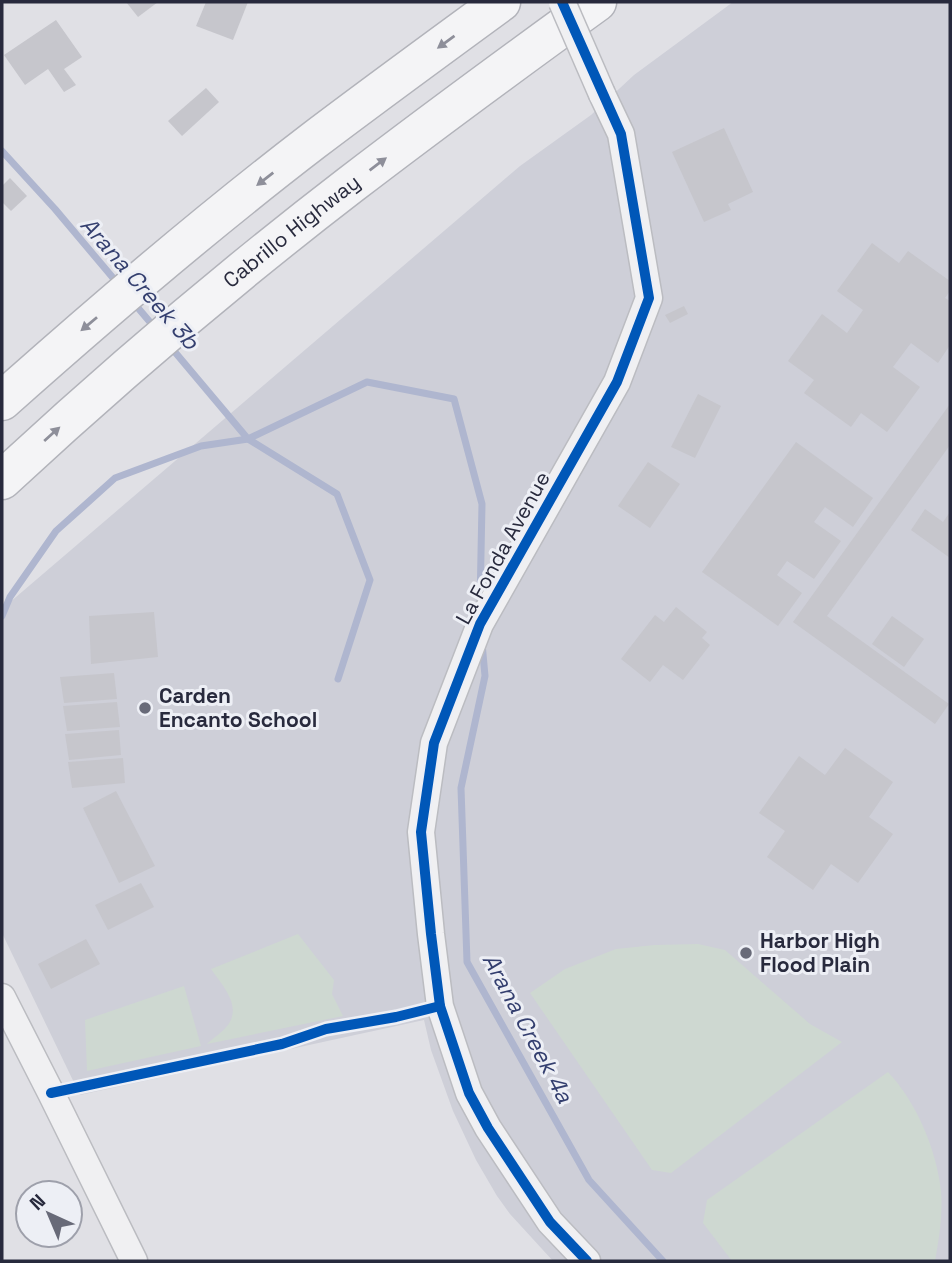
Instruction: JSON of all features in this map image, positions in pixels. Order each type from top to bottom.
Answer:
[{"type":"highway","points":[[2,401],[93,320],[231,206],[501,2]]},
{"type":"highway","name":"Cabrillo Highway","points":[[2,480],[190,313],[269,249],[349,185],[597,2]]},
{"type":"street","name":"La Fonda Avenue","points":[[562,2],[621,134],[649,298],[617,382],[480,624],[434,743],[421,832],[440,1006],[469,1093],[488,1128],[550,1222],[587,1261]]},
{"type":"street","points":[[2,997],[134,1261]]},
{"type":"shaded area","points":[[733,2],[950,2],[950,1261],[553,1261],[510,1214],[476,1160],[453,1111],[431,1050],[424,1020],[80,1095],[2,933],[2,609],[520,166],[591,115],[634,75]]},
{"type":"shaded area","points":[[298,934],[334,980],[332,994],[343,1016],[207,1044],[228,1025],[233,1010],[225,988],[211,969]]},
{"type":"shaded area","points":[[698,944],[725,950],[810,1024],[842,1042],[671,1173],[652,1170],[530,993],[565,969],[616,949]]},
{"type":"shaded area","points":[[184,986],[201,1046],[87,1071],[85,1020]]},
{"type":"shaded area","points":[[888,1072],[916,1112],[935,1159],[941,1200],[935,1261],[732,1261],[703,1223],[707,1200]]},
{"type":"building","points":[[126,2],[158,2],[138,17]]},
{"type":"building","points":[[206,2],[248,2],[233,40],[196,26]]},
{"type":"building","points":[[56,20],[82,57],[64,69],[76,85],[64,92],[48,69],[25,85],[4,55]]},
{"type":"building","points":[[206,88],[219,102],[182,136],[168,121]]},
{"type":"building","points":[[724,128],[753,192],[728,204],[731,210],[704,222],[672,152]]},
{"type":"building","points":[[10,178],[27,196],[11,211],[2,202],[2,186]]},
{"type":"building","points":[[872,243],[899,263],[908,251],[950,281],[950,291],[945,298],[950,301],[950,345],[938,363],[911,343],[893,367],[920,387],[887,432],[861,413],[851,427],[804,393],[814,380],[788,361],[822,314],[847,333],[863,310],[837,291]]},
{"type":"building","points":[[684,306],[688,314],[670,323],[665,315]]},
{"type":"building","points":[[698,394],[721,406],[695,458],[671,447]]},
{"type":"building","points":[[950,404],[950,445],[827,616],[949,704],[935,724],[793,622]]},
{"type":"building","points":[[796,442],[873,498],[853,527],[825,507],[814,522],[841,541],[814,579],[787,561],[777,575],[802,593],[778,626],[702,572]]},
{"type":"building","points":[[648,462],[680,484],[650,528],[618,506]]},
{"type":"building","points":[[925,509],[943,522],[950,512],[950,558],[911,530]]},
{"type":"building","points":[[676,607],[707,632],[702,638],[710,645],[683,680],[663,665],[650,682],[621,659],[655,615],[664,622]]},
{"type":"building","points":[[154,612],[158,657],[91,664],[89,616]]},
{"type":"building","points":[[892,616],[924,639],[904,667],[872,644]]},
{"type":"building","points":[[114,673],[117,699],[64,703],[60,677]]},
{"type":"building","points":[[117,702],[120,727],[67,731],[63,706]]},
{"type":"building","points":[[119,730],[121,755],[69,760],[65,734]]},
{"type":"building","points":[[845,748],[893,782],[869,817],[893,834],[858,883],[831,864],[813,890],[767,857],[785,831],[759,813],[799,756],[825,775]]},
{"type":"building","points":[[123,758],[125,783],[72,788],[68,762]]},
{"type":"building","points":[[116,791],[155,866],[119,883],[83,808]]},
{"type":"building","points":[[141,883],[154,907],[108,930],[95,905]]},
{"type":"building","points":[[86,939],[100,964],[51,989],[38,964]]},
{"type":"waterway","name":"Arana Creek 3b","points":[[2,151],[119,285]]},
{"type":"waterway","name":"Arana Creek 3b","points":[[133,302],[155,328]]},
{"type":"waterway","points":[[169,345],[248,439],[337,494],[370,580],[338,679]]},
{"type":"waterway","name":"Arana Creek 4a","points":[[2,616],[10,597],[56,531],[115,478],[201,446],[248,439],[367,382],[454,399],[482,504],[480,603]]},
{"type":"waterway","name":"Arana Creek 4a","points":[[482,643],[485,676],[461,788],[467,962],[589,1180],[663,1261]]},
{"type":"cycle path","points":[[562,2],[621,134],[649,298],[617,382],[480,624],[434,743],[421,832],[440,1006],[469,1093],[488,1128],[550,1222],[587,1261]]},
{"type":"cycle path","points":[[51,1093],[282,1044],[326,1029],[440,1006]]},
{"type":"place","name":"Carden Encanto School","points":[[145,708]]},
{"type":"place","name":"Harbor High Flood Plain","points":[[746,953]]}]
